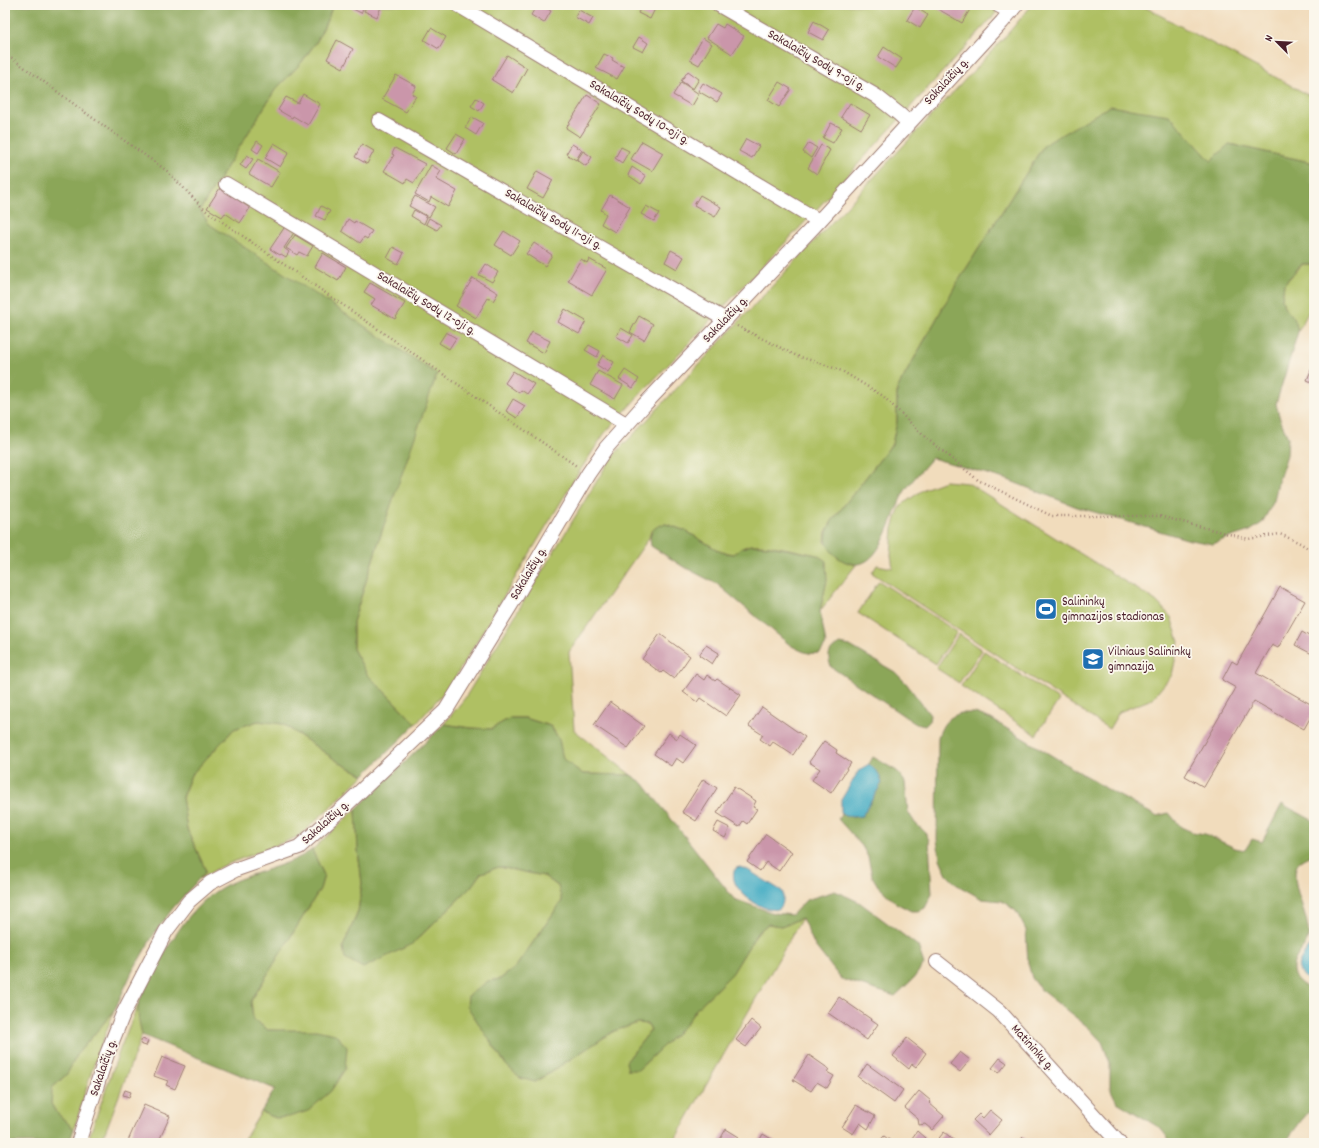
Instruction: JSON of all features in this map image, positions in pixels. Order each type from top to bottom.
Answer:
[{"type":"street","name":"Sakalaičių Sodų 10-oji g.","points":[[458,5],[819,221]]},
{"type":"street","name":"Sakalaičių Sodų 9-oji g.","points":[[720,5],[876,96],[909,123]]},
{"type":"street","name":"Sakalaičių g.","points":[[78,1143],[107,1054],[123,1014],[166,932],[189,901],[210,883],[237,869],[299,847],[346,805],[446,710],[515,598],[588,474],[606,448],[626,424],[726,320],[909,123],[1008,7]]},
{"type":"street","name":"Sakalaičių Sodų 11-oji g.","points":[[379,121],[726,320]]},
{"type":"street","name":"Sakalaičių Sodų 12-oji g.","points":[[226,184],[626,424]]},
{"type":"street","name":"Matininkų g.","points":[[938,962],[999,1011],[1119,1143]]},
{"type":"path","points":[[5,53],[90,116],[167,170],[205,210],[588,474]]},
{"type":"path","points":[[726,320],[797,356],[820,362],[842,371],[883,396],[925,437],[978,480],[1052,516],[1159,516],[1248,539],[1280,534],[1300,543],[1314,552]]},
{"type":"green space","points":[[5,5],[333,5],[317,41],[301,63],[275,90],[200,210],[209,224],[437,374],[383,528],[353,622],[353,649],[367,674],[416,724],[364,775],[340,763],[283,724],[258,721],[234,729],[191,775],[182,797],[187,829],[206,871],[173,908],[154,934],[132,972],[114,1011],[78,1053],[67,1074],[52,1088],[51,1104],[57,1113],[74,1129],[69,1143],[5,1143]]},
{"type":"green space","points":[[333,5],[1002,5],[991,19],[805,222],[645,389],[604,434],[579,472],[451,684],[416,724],[367,674],[353,649],[353,622],[383,528],[200,210],[275,90],[301,63],[317,41]]},
{"type":"green space","points":[[1032,5],[1141,5],[1314,98],[1314,163],[1229,144],[1211,162],[1169,115],[1044,145],[954,288],[897,389],[897,422],[892,444],[832,521],[826,532],[825,542],[832,550],[842,559],[856,565],[820,611],[827,580],[817,555],[760,545],[747,546],[733,554],[721,552],[686,531],[666,524],[651,531],[649,538],[569,652],[574,730],[631,775],[583,774],[562,759],[559,739],[551,726],[525,718],[510,718],[491,729],[470,728],[444,724],[465,698],[609,461],[1004,38]]},
{"type":"green space","points":[[1110,106],[1169,115],[1211,161],[1229,144],[1314,163],[1314,264],[1302,264],[1284,284],[1282,299],[1284,307],[1295,320],[1298,332],[1276,404],[1280,419],[1288,438],[1287,455],[1278,482],[1274,501],[1262,523],[1250,531],[1213,544],[1190,540],[1077,507],[1008,480],[932,458],[903,494],[884,540],[877,551],[869,559],[860,564],[849,563],[840,559],[828,546],[826,536],[828,530],[832,521],[892,444],[897,422],[897,389],[954,288],[1044,145]]},
{"type":"green space","points":[[1303,264],[1314,264],[1314,301],[1298,332],[1295,320],[1284,307],[1282,299],[1284,284]]},
{"type":"green space","name":"Salininkų gimnazijos stadionas","points":[[945,481],[968,483],[1156,601],[1171,617],[1179,642],[1172,675],[1152,699],[1119,712],[1109,729],[872,573],[877,565],[893,568],[891,555],[893,528],[900,506],[924,489]]},
{"type":"green space","points":[[666,524],[686,531],[721,552],[733,554],[742,548],[751,545],[770,546],[817,555],[826,561],[827,580],[820,611],[826,644],[820,653],[805,652],[790,645],[717,584],[682,566],[651,546],[650,537],[652,530],[658,526]]},
{"type":"green space","points":[[879,581],[957,632],[936,664],[858,613]]},
{"type":"green space","points":[[959,634],[982,650],[959,683],[936,668]]},
{"type":"green space","points":[[840,644],[850,646],[895,672],[906,683],[930,715],[929,722],[925,726],[916,724],[831,667],[829,659],[830,653],[833,648]]},
{"type":"green space","points":[[984,651],[1059,700],[1036,735],[961,686]]},
{"type":"green space","points":[[961,713],[975,713],[991,719],[1114,793],[1156,816],[1169,813],[1181,827],[1192,832],[1205,834],[1235,848],[1245,850],[1252,839],[1262,842],[1282,804],[1314,821],[1314,854],[1300,861],[1296,868],[1295,877],[1306,919],[1308,938],[1305,946],[1294,962],[1293,971],[1296,978],[1301,983],[1314,992],[1314,1106],[1285,1143],[1172,1143],[1160,1128],[1117,1102],[1110,1088],[1110,1063],[1102,1042],[1088,1027],[1042,991],[1032,978],[1028,963],[1026,930],[1016,911],[1002,901],[982,899],[957,885],[947,875],[940,859],[937,840],[938,737],[948,719]]},
{"type":"green space","points":[[510,718],[525,718],[550,726],[559,739],[563,759],[583,774],[631,775],[643,783],[734,899],[773,913],[792,915],[806,900],[835,891],[859,902],[918,946],[924,964],[913,979],[895,996],[841,979],[815,946],[802,918],[781,926],[768,924],[757,933],[732,974],[697,1008],[685,1025],[638,1070],[628,1070],[626,1062],[651,1030],[648,1024],[638,1023],[614,1031],[535,1082],[520,1078],[506,1065],[467,1006],[468,996],[488,981],[500,979],[515,968],[562,901],[558,886],[544,876],[499,867],[481,873],[470,888],[412,944],[363,968],[345,958],[343,947],[358,912],[362,883],[358,851],[356,809],[444,724],[470,728],[491,729]]},
{"type":"green space","points":[[258,721],[283,724],[340,763],[364,775],[297,837],[220,867],[200,879],[206,871],[187,829],[182,798],[191,775],[234,729]]},
{"type":"green space","points":[[873,757],[897,771],[905,782],[908,812],[915,823],[924,831],[929,840],[932,894],[925,908],[919,911],[911,911],[896,903],[878,886],[872,876],[868,857],[862,846],[838,819],[842,814],[852,817],[862,816],[882,783],[878,774],[869,764]]},
{"type":"green space","points":[[356,809],[358,851],[362,883],[358,912],[343,947],[412,944],[470,888],[481,873],[499,867],[544,876],[559,887],[562,901],[515,968],[500,979],[488,981],[535,1082],[614,1031],[638,1023],[648,1024],[651,1030],[626,1062],[638,1070],[685,1025],[697,1008],[732,974],[757,933],[768,924],[781,926],[802,918],[673,1143],[242,1143],[261,1112],[276,1118],[290,1031],[268,1030],[253,1019],[251,1001],[320,889],[324,875],[312,850]]},
{"type":"green space","points":[[312,850],[324,875],[320,889],[251,1001],[253,1019],[268,1030],[316,1030],[335,1034],[347,1047],[345,1069],[331,1091],[308,1111],[289,1117],[276,1118],[261,1112],[275,1089],[142,1035],[138,1006],[143,992],[174,937],[192,913],[203,902],[228,884],[292,861]]},
{"type":"green space","points":[[139,1002],[139,1018],[142,1035],[101,1143],[87,1143],[120,1049]]},
{"type":"green space","points":[[114,1011],[92,1070],[74,1129],[57,1113],[51,1104],[52,1088],[67,1074],[78,1053]]},
{"type":"water","points":[[869,764],[879,774],[882,783],[862,816],[852,817],[842,814],[841,800],[859,770]]},
{"type":"water","points":[[740,867],[748,870],[782,891],[783,900],[780,908],[774,910],[766,908],[748,898],[741,891],[735,884],[733,876],[736,868]]},
{"type":"water","points":[[1314,941],[1314,984],[1301,973],[1299,964]]},
{"type":"building","points":[[352,5],[365,5],[361,13],[351,8]]},
{"type":"building","points":[[367,5],[376,5],[381,7],[377,17],[364,11]]},
{"type":"building","points":[[541,5],[551,11],[544,23],[531,15],[534,10],[528,6]]},
{"type":"building","points":[[642,5],[648,5],[655,9],[650,19],[638,13]]},
{"type":"building","points":[[941,5],[972,6],[962,23],[938,9]]},
{"type":"building","points":[[915,7],[928,15],[920,28],[907,20]]},
{"type":"building","points":[[579,10],[593,18],[589,25],[575,17]]},
{"type":"building","points":[[814,21],[829,30],[823,40],[808,32]]},
{"type":"building","points":[[716,24],[723,28],[725,24],[744,36],[732,54],[707,38]]},
{"type":"building","points":[[431,28],[446,37],[439,49],[424,40]]},
{"type":"building","points":[[639,37],[648,43],[643,52],[633,47]]},
{"type":"building","points":[[703,38],[712,44],[699,65],[690,60]]},
{"type":"building","points":[[337,40],[353,49],[343,68],[327,59]]},
{"type":"building","points":[[884,47],[902,59],[896,68],[878,57]]},
{"type":"building","points":[[604,54],[613,58],[612,60],[624,67],[617,79],[596,68]]},
{"type":"building","points":[[507,55],[527,68],[513,93],[492,80]]},
{"type":"building","points":[[688,71],[699,79],[693,89],[681,81]]},
{"type":"building","points":[[396,75],[416,86],[412,94],[416,96],[406,112],[382,99]]},
{"type":"building","points":[[681,82],[699,94],[692,106],[673,95]]},
{"type":"building","points":[[779,82],[791,89],[779,107],[768,100]]},
{"type":"building","points":[[703,83],[722,94],[717,102],[698,91]]},
{"type":"building","points":[[303,94],[320,104],[308,125],[293,116],[292,118],[278,110],[286,97],[298,103]]},
{"type":"building","points":[[587,95],[601,104],[580,137],[566,128]]},
{"type":"building","points":[[476,98],[484,103],[479,111],[471,106]]},
{"type":"building","points":[[850,103],[870,115],[861,129],[841,117]]},
{"type":"building","points":[[472,117],[483,123],[476,135],[465,128]]},
{"type":"building","points":[[831,123],[842,128],[833,143],[823,138]]},
{"type":"building","points":[[456,134],[465,139],[456,154],[447,148]]},
{"type":"building","points":[[746,139],[759,146],[752,158],[739,151]]},
{"type":"building","points":[[257,141],[263,145],[258,153],[252,149]]},
{"type":"building","points":[[642,141],[663,153],[652,171],[631,159]]},
{"type":"building","points":[[274,143],[289,152],[280,167],[265,158]]},
{"type":"building","points":[[809,143],[817,148],[811,158],[803,152]]},
{"type":"building","points":[[362,144],[374,151],[367,164],[355,157]]},
{"type":"building","points":[[572,144],[582,150],[576,160],[566,154]]},
{"type":"building","points":[[821,145],[830,150],[817,174],[808,168]]},
{"type":"building","points":[[621,147],[629,151],[622,163],[615,158]]},
{"type":"building","points":[[395,148],[425,164],[414,183],[407,179],[405,183],[384,171],[394,155],[392,154]]},
{"type":"building","points":[[583,151],[592,157],[586,166],[577,160]]},
{"type":"building","points":[[247,155],[253,159],[246,169],[240,165]]},
{"type":"building","points":[[258,159],[280,172],[271,187],[249,174]]},
{"type":"building","points":[[431,165],[441,171],[436,179],[457,191],[448,207],[431,197],[429,202],[415,194]]},
{"type":"building","points":[[632,167],[646,176],[641,184],[628,175]]},
{"type":"building","points":[[537,171],[553,180],[543,198],[527,189]]},
{"type":"building","points":[[220,188],[250,208],[240,223],[225,213],[222,217],[207,208]]},
{"type":"building","points":[[610,195],[630,207],[615,232],[601,224],[606,214],[601,210]]},
{"type":"building","points":[[700,195],[721,207],[715,217],[694,205]]},
{"type":"building","points":[[415,196],[435,207],[429,217],[409,206]]},
{"type":"building","points":[[321,206],[330,211],[325,220],[316,216]]},
{"type":"building","points":[[646,206],[659,213],[654,221],[641,214]]},
{"type":"building","points":[[414,210],[427,217],[424,224],[411,216]]},
{"type":"building","points":[[429,218],[441,225],[437,230],[426,224]]},
{"type":"building","points":[[348,219],[354,223],[355,221],[372,231],[367,239],[364,237],[360,243],[342,231]]},
{"type":"building","points":[[286,225],[295,231],[284,248],[289,252],[286,257],[270,249]]},
{"type":"building","points":[[504,231],[520,241],[511,255],[495,245]]},
{"type":"building","points":[[295,235],[313,246],[307,256],[299,252],[297,255],[286,248]]},
{"type":"building","points":[[534,243],[552,255],[545,266],[526,254]]},
{"type":"building","points":[[393,247],[404,253],[398,264],[387,258]]},
{"type":"building","points":[[671,250],[684,257],[677,269],[665,262]]},
{"type":"building","points":[[323,253],[346,267],[338,281],[315,267]]},
{"type":"building","points":[[581,259],[587,263],[589,259],[607,269],[592,295],[568,281]]},
{"type":"building","points":[[486,264],[498,272],[492,282],[479,275]]},
{"type":"building","points":[[473,278],[498,293],[493,301],[488,298],[476,318],[456,306]]},
{"type":"building","points":[[370,283],[405,303],[395,319],[371,305],[375,299],[364,292]]},
{"type":"building","points":[[565,309],[586,321],[579,334],[558,322]]},
{"type":"building","points":[[639,316],[653,324],[644,340],[630,332]]},
{"type":"building","points":[[621,328],[633,335],[628,343],[616,336]]},
{"type":"building","points":[[446,332],[456,338],[449,349],[439,343]]},
{"type":"building","points":[[532,332],[550,341],[544,353],[526,343]]},
{"type":"building","points":[[589,345],[600,351],[597,357],[585,350]]},
{"type":"building","points":[[603,355],[614,362],[608,372],[597,365]]},
{"type":"building","points":[[1314,363],[1314,383],[1307,380]]},
{"type":"building","points":[[625,370],[639,379],[633,388],[619,379]]},
{"type":"building","points":[[513,371],[534,384],[527,394],[521,390],[519,393],[505,383]]},
{"type":"building","points":[[598,371],[623,385],[615,399],[590,385]]},
{"type":"building","points":[[513,399],[525,406],[517,418],[506,411]]},
{"type":"building","points":[[1280,587],[1305,601],[1278,648],[1272,645],[1256,673],[1314,706],[1314,711],[1304,729],[1254,701],[1204,787],[1185,776],[1236,688],[1222,680],[1232,661],[1237,664]]},
{"type":"building","points":[[1302,632],[1314,639],[1314,650],[1312,654],[1295,645]]},
{"type":"building","points":[[660,634],[690,656],[674,679],[663,671],[661,673],[642,659]]},
{"type":"building","points":[[706,645],[719,653],[712,664],[699,655]]},
{"type":"building","points":[[696,674],[704,680],[707,675],[715,681],[717,679],[741,695],[726,716],[700,698],[697,702],[683,692]]},
{"type":"building","points":[[610,702],[644,726],[628,748],[594,725]]},
{"type":"building","points":[[762,707],[805,737],[793,755],[773,742],[770,746],[760,739],[763,735],[749,726]]},
{"type":"building","points":[[669,733],[677,739],[680,734],[696,745],[683,763],[676,758],[671,766],[654,754]]},
{"type":"building","points":[[824,741],[837,750],[836,753],[851,763],[831,793],[812,780],[820,769],[809,762]]},
{"type":"building","points":[[703,779],[717,788],[696,821],[682,812]]},
{"type":"building","points":[[734,787],[756,801],[753,807],[757,809],[747,824],[743,821],[739,827],[717,813]]},
{"type":"building","points":[[718,822],[730,828],[725,838],[713,831]]},
{"type":"building","points":[[766,834],[792,852],[779,871],[766,862],[760,871],[747,862]]},
{"type":"building","points":[[839,997],[878,1024],[867,1040],[828,1013]]},
{"type":"building","points":[[751,1020],[761,1028],[746,1047],[736,1040]]},
{"type":"building","points":[[907,1038],[926,1053],[916,1067],[912,1064],[909,1069],[893,1056]]},
{"type":"building","points":[[142,1039],[148,1041],[146,1046],[140,1044]]},
{"type":"building","points":[[960,1052],[970,1060],[960,1072],[950,1064]]},
{"type":"building","points":[[809,1055],[829,1069],[827,1072],[834,1076],[827,1088],[817,1082],[811,1091],[793,1080]]},
{"type":"building","points":[[162,1057],[185,1066],[175,1089],[166,1085],[168,1081],[154,1076]]},
{"type":"building","points":[[1000,1058],[1007,1063],[999,1073],[992,1068]]},
{"type":"building","points":[[867,1064],[903,1090],[894,1103],[858,1077]]},
{"type":"building","points":[[125,1090],[131,1092],[129,1097],[123,1095]]},
{"type":"building","points":[[919,1091],[931,1101],[929,1103],[944,1116],[932,1130],[925,1124],[919,1125],[918,1119],[905,1108]]},
{"type":"building","points":[[144,1105],[170,1116],[158,1143],[127,1143]]},
{"type":"building","points":[[856,1105],[875,1116],[868,1129],[860,1123],[853,1134],[842,1127]]},
{"type":"building","points":[[990,1110],[1002,1120],[989,1135],[973,1120],[979,1114],[983,1118]]},
{"type":"building","points":[[726,1129],[739,1137],[737,1141],[740,1143],[718,1143]]},
{"type":"building","points":[[917,1131],[925,1138],[921,1143],[912,1138]]},
{"type":"building","points":[[944,1132],[955,1141],[953,1143],[935,1143]]},
{"type":"building","points":[[763,1134],[775,1141],[775,1143],[758,1143]]},
{"type":"building","points":[[884,1136],[894,1143],[878,1143]]},
{"type":"building","points":[[1023,1137],[1029,1142],[1032,1139],[1036,1143],[1017,1143]]},
{"type":"place","name":"Salininkų gimnazijos stadionas","points":[[1046,609]]},
{"type":"place","name":"Vilniaus Salininkų gimnazija","points":[[1093,659]]}]
